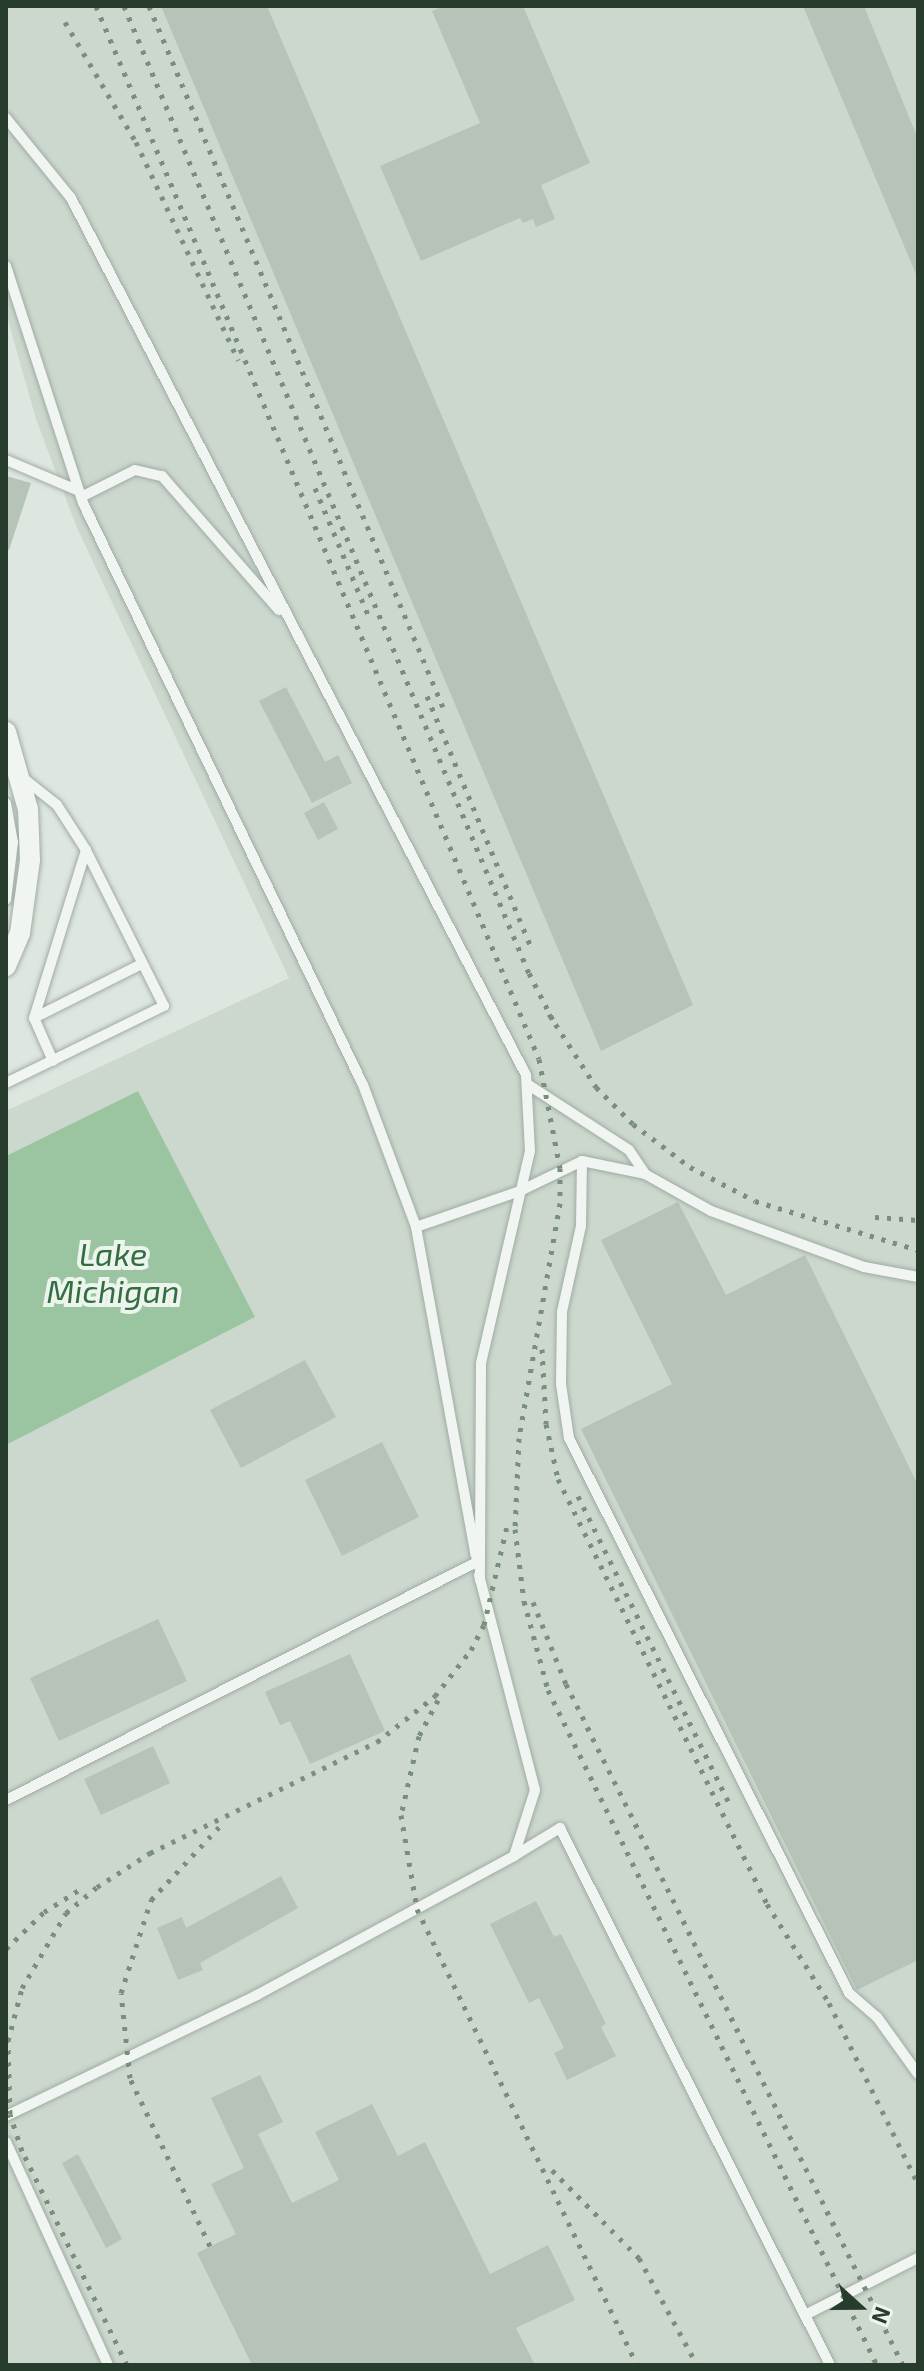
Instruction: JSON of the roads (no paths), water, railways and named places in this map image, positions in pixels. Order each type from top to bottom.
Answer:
[{"type":"street","points":[[6,732],[21,777],[30,860],[20,933],[6,966]]},
{"type":"lane","points":[[6,118],[71,198],[296,629],[527,1084],[530,1151],[481,1363],[480,1580]]},
{"type":"lane","points":[[6,266],[80,494],[363,1085],[416,1227],[480,1580],[535,1790],[514,1856]]},
{"type":"lane","points":[[6,460],[80,494],[135,470],[162,476],[296,629]]},
{"type":"lane","points":[[6,1083],[164,1006],[86,850],[57,805],[21,777]]},
{"type":"lane","points":[[6,803],[13,842],[6,900]]},
{"type":"lane","points":[[53,1061],[34,1018],[86,850]]},
{"type":"lane","points":[[34,1018],[142,964]]},
{"type":"lane","points":[[527,1084],[629,1150],[645,1174]]},
{"type":"lane","points":[[416,1227],[520,1191],[560,1168],[582,1161],[645,1174],[711,1211],[864,1267],[918,1277]]},
{"type":"lane","points":[[582,1161],[581,1226],[562,1312],[561,1384],[569,1438],[849,1993],[877,2017],[918,2074]]},
{"type":"lane","points":[[6,1800],[477,1562]]},
{"type":"lane","points":[[6,2116],[257,1995],[560,1828],[830,2365]]},
{"type":"lane","points":[[6,2142],[108,2365]]},
{"type":"lane","points":[[805,2315],[918,2258]]},
{"type":"water","name":"Lake Michigan","points":[[138,1091],[255,1317],[6,1445],[6,1156]]},
{"type":"railway","points":[[96,6],[539,1059],[560,1168],[560,1203],[519,1438],[515,1529],[524,1601],[548,1690],[877,2365]]},
{"type":"railway","points":[[124,6],[529,973],[555,1024]]},
{"type":"railway","points":[[149,6],[443,707]]},
{"type":"railway","points":[[65,22],[136,142],[238,360]]},
{"type":"railway","points":[[315,488],[369,617]]},
{"type":"railway","points":[[427,696],[531,947]]},
{"type":"railway","points":[[549,1014],[596,1087],[633,1124],[690,1167],[755,1201],[918,1250]]},
{"type":"railway","points":[[875,1217],[918,1220]]},
{"type":"railway","points":[[542,1349],[546,1424],[558,1479],[767,1904],[829,2003],[918,2184]]},
{"type":"railway","points":[[578,1496],[728,1801]]},
{"type":"railway","points":[[127,2365],[22,2151],[10,2114],[8,2041],[22,1988],[66,1913],[97,1887],[150,1853],[377,1742],[435,1696],[471,1650],[484,1625],[508,1522]]},
{"type":"railway","points":[[533,1602],[566,1684],[903,2365]]},
{"type":"railway","points":[[438,1700],[419,1736],[401,1815],[417,1909],[637,2365]]},
{"type":"railway","points":[[210,2246],[130,2078],[121,1993],[151,1900],[220,1826]]},
{"type":"railway","points":[[6,1949],[44,1912],[79,1890]]},
{"type":"railway","points":[[552,2170],[639,2258],[697,2365]]}]
